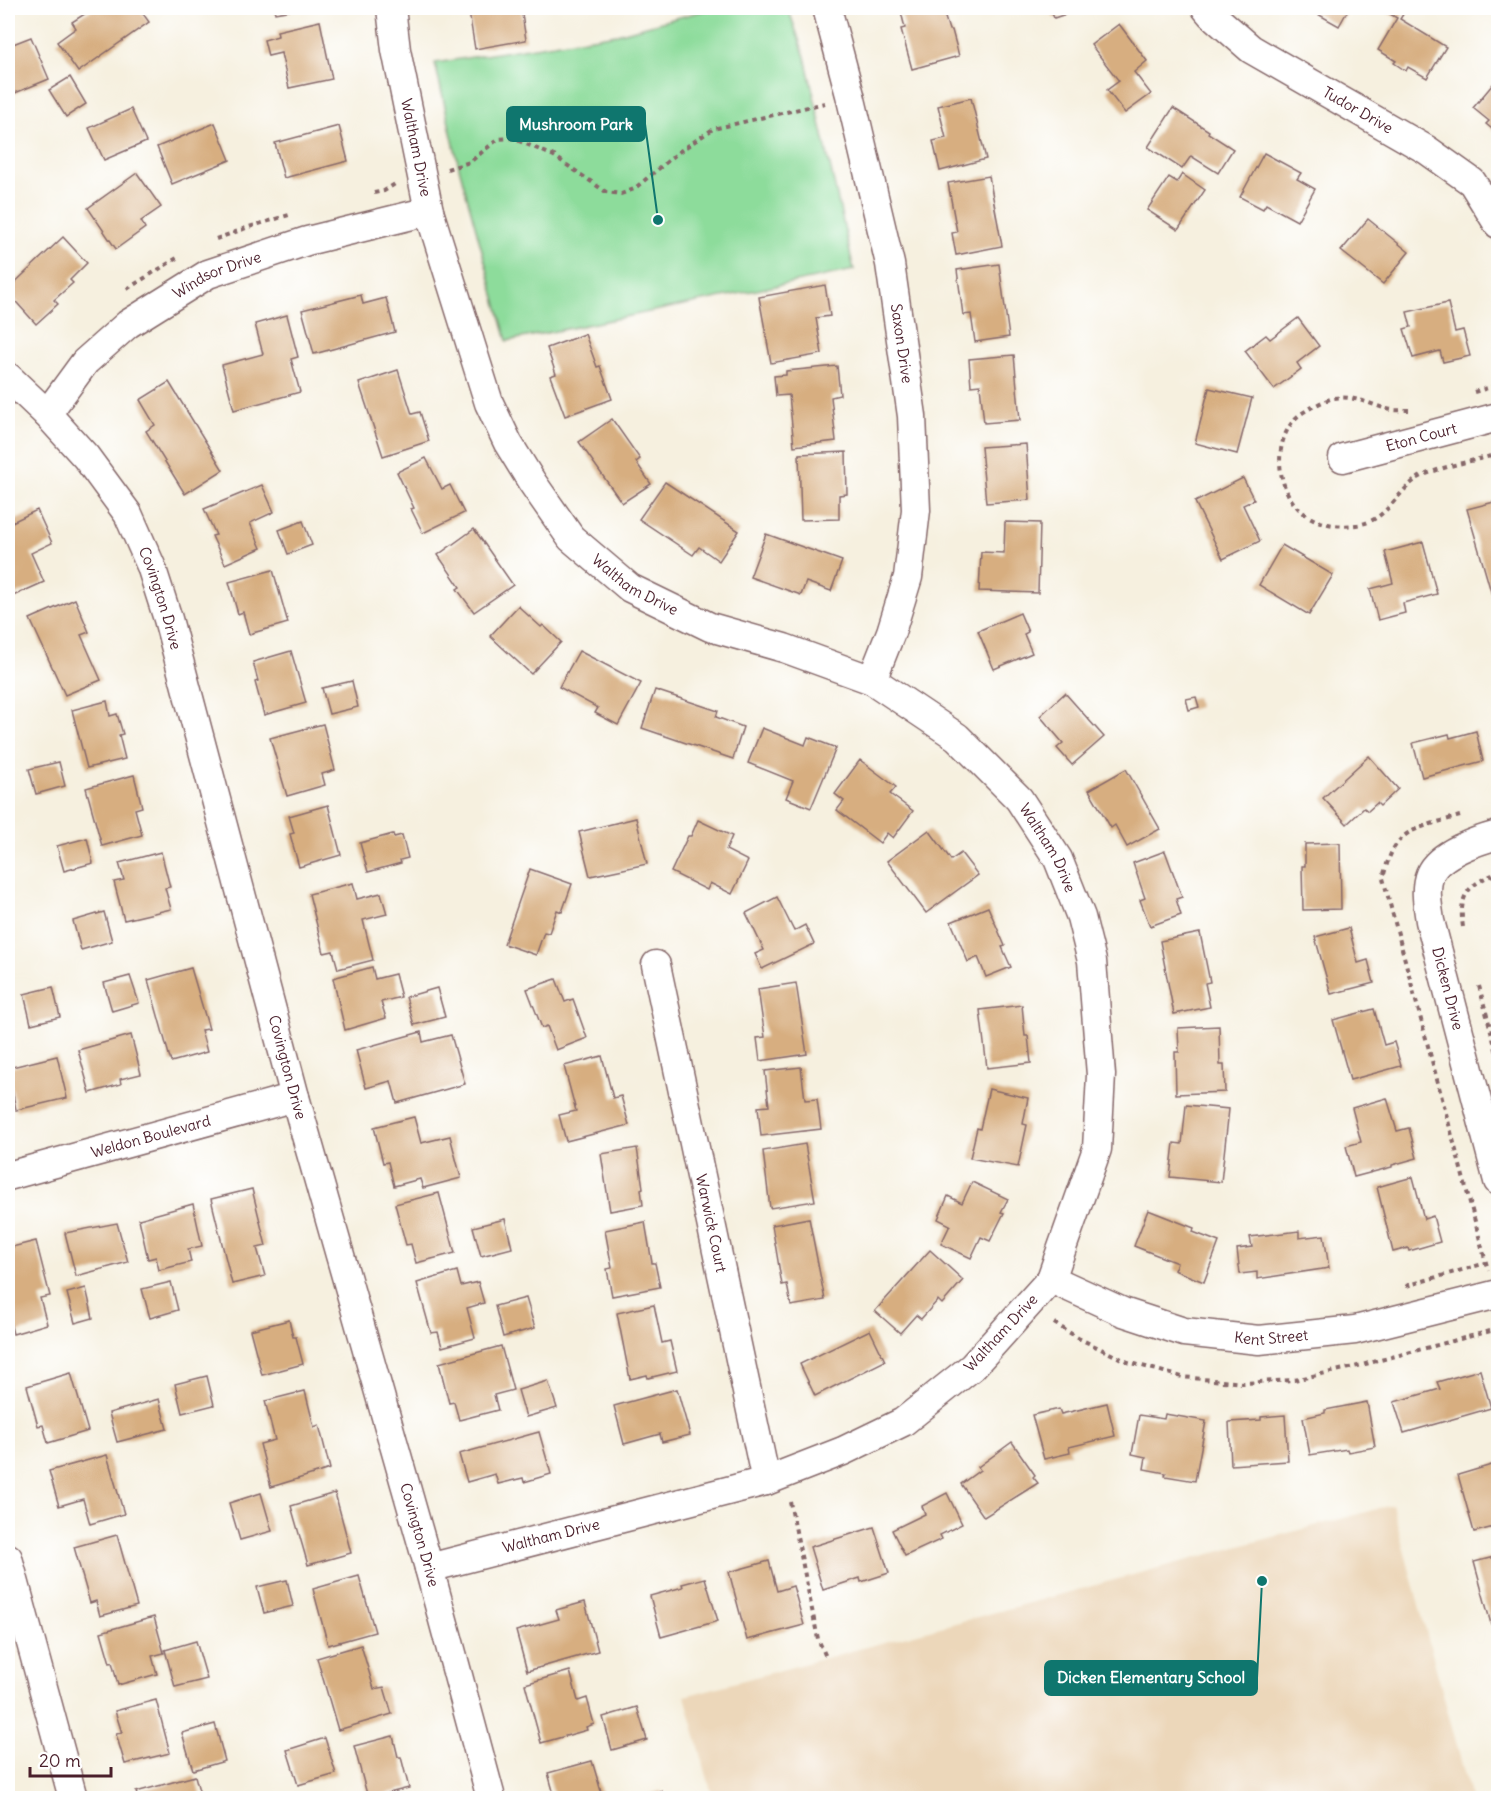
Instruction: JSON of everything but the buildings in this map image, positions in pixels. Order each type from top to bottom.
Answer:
[{"type":"street","name":"Waltham Drive","points":[[391,8],[396,50],[429,211],[489,403],[508,443],[532,482],[571,538],[630,588],[710,627],[784,648],[872,680],[957,737],[1019,799],[1058,859],[1081,916],[1092,961],[1101,1075],[1097,1149],[1051,1279],[972,1366],[903,1422],[843,1451],[775,1478],[429,1568]]},
{"type":"street","name":"Saxon Drive","points":[[827,8],[890,264],[912,416],[916,510],[908,577],[891,632],[872,680]]},
{"type":"street","name":"Tudor Drive","points":[[1206,8],[1251,49],[1427,150],[1472,182],[1498,224]]},
{"type":"street","name":"Windsor Drive","points":[[47,414],[85,362],[128,324],[208,274],[308,241],[429,211]]},
{"type":"street","name":"Covington Drive","points":[[8,377],[47,414],[86,457],[128,514],[151,566],[168,619],[296,1097],[429,1568],[491,1798]]},
{"type":"street","name":"Eton Court","points":[[1343,458],[1498,417]]},
{"type":"street","name":"Dicken Drive","points":[[1498,835],[1480,840],[1448,855],[1431,873],[1427,894],[1430,921],[1498,1180]]},
{"type":"street","name":"Warwick Court","points":[[656,965],[775,1478]]},
{"type":"street","name":"Weldon Boulevard","points":[[8,1176],[296,1097]]},
{"type":"street","name":"Kent Street","points":[[1051,1279],[1122,1312],[1184,1332],[1259,1340],[1355,1330],[1498,1294]]},
{"type":"street","points":[[8,1558],[73,1798]]},
{"type":"path","points":[[443,170],[470,162],[498,139],[512,138],[554,156],[606,192],[621,194],[634,189],[680,151],[713,129],[850,95]]},
{"type":"path","points":[[1464,934],[1461,915],[1463,899],[1471,887],[1482,878],[1498,873]]},
{"type":"path","points":[[1476,979],[1498,1057]]},
{"type":"path","points":[[1396,1289],[1486,1263]]},
{"type":"path","points":[[775,1478],[818,1639],[826,1657]]},
{"type":"shaded area","points":[[1392,1505],[1471,1798],[713,1798],[685,1696]]},
{"type":"green space","points":[[713,8],[788,8],[805,57],[854,270],[507,341],[460,171],[435,63],[617,34]]},
{"type":"place","name":"Mushroom Park","points":[[658,220]]},
{"type":"place","name":"Dicken Elementary School","points":[[1262,1581]]}]
